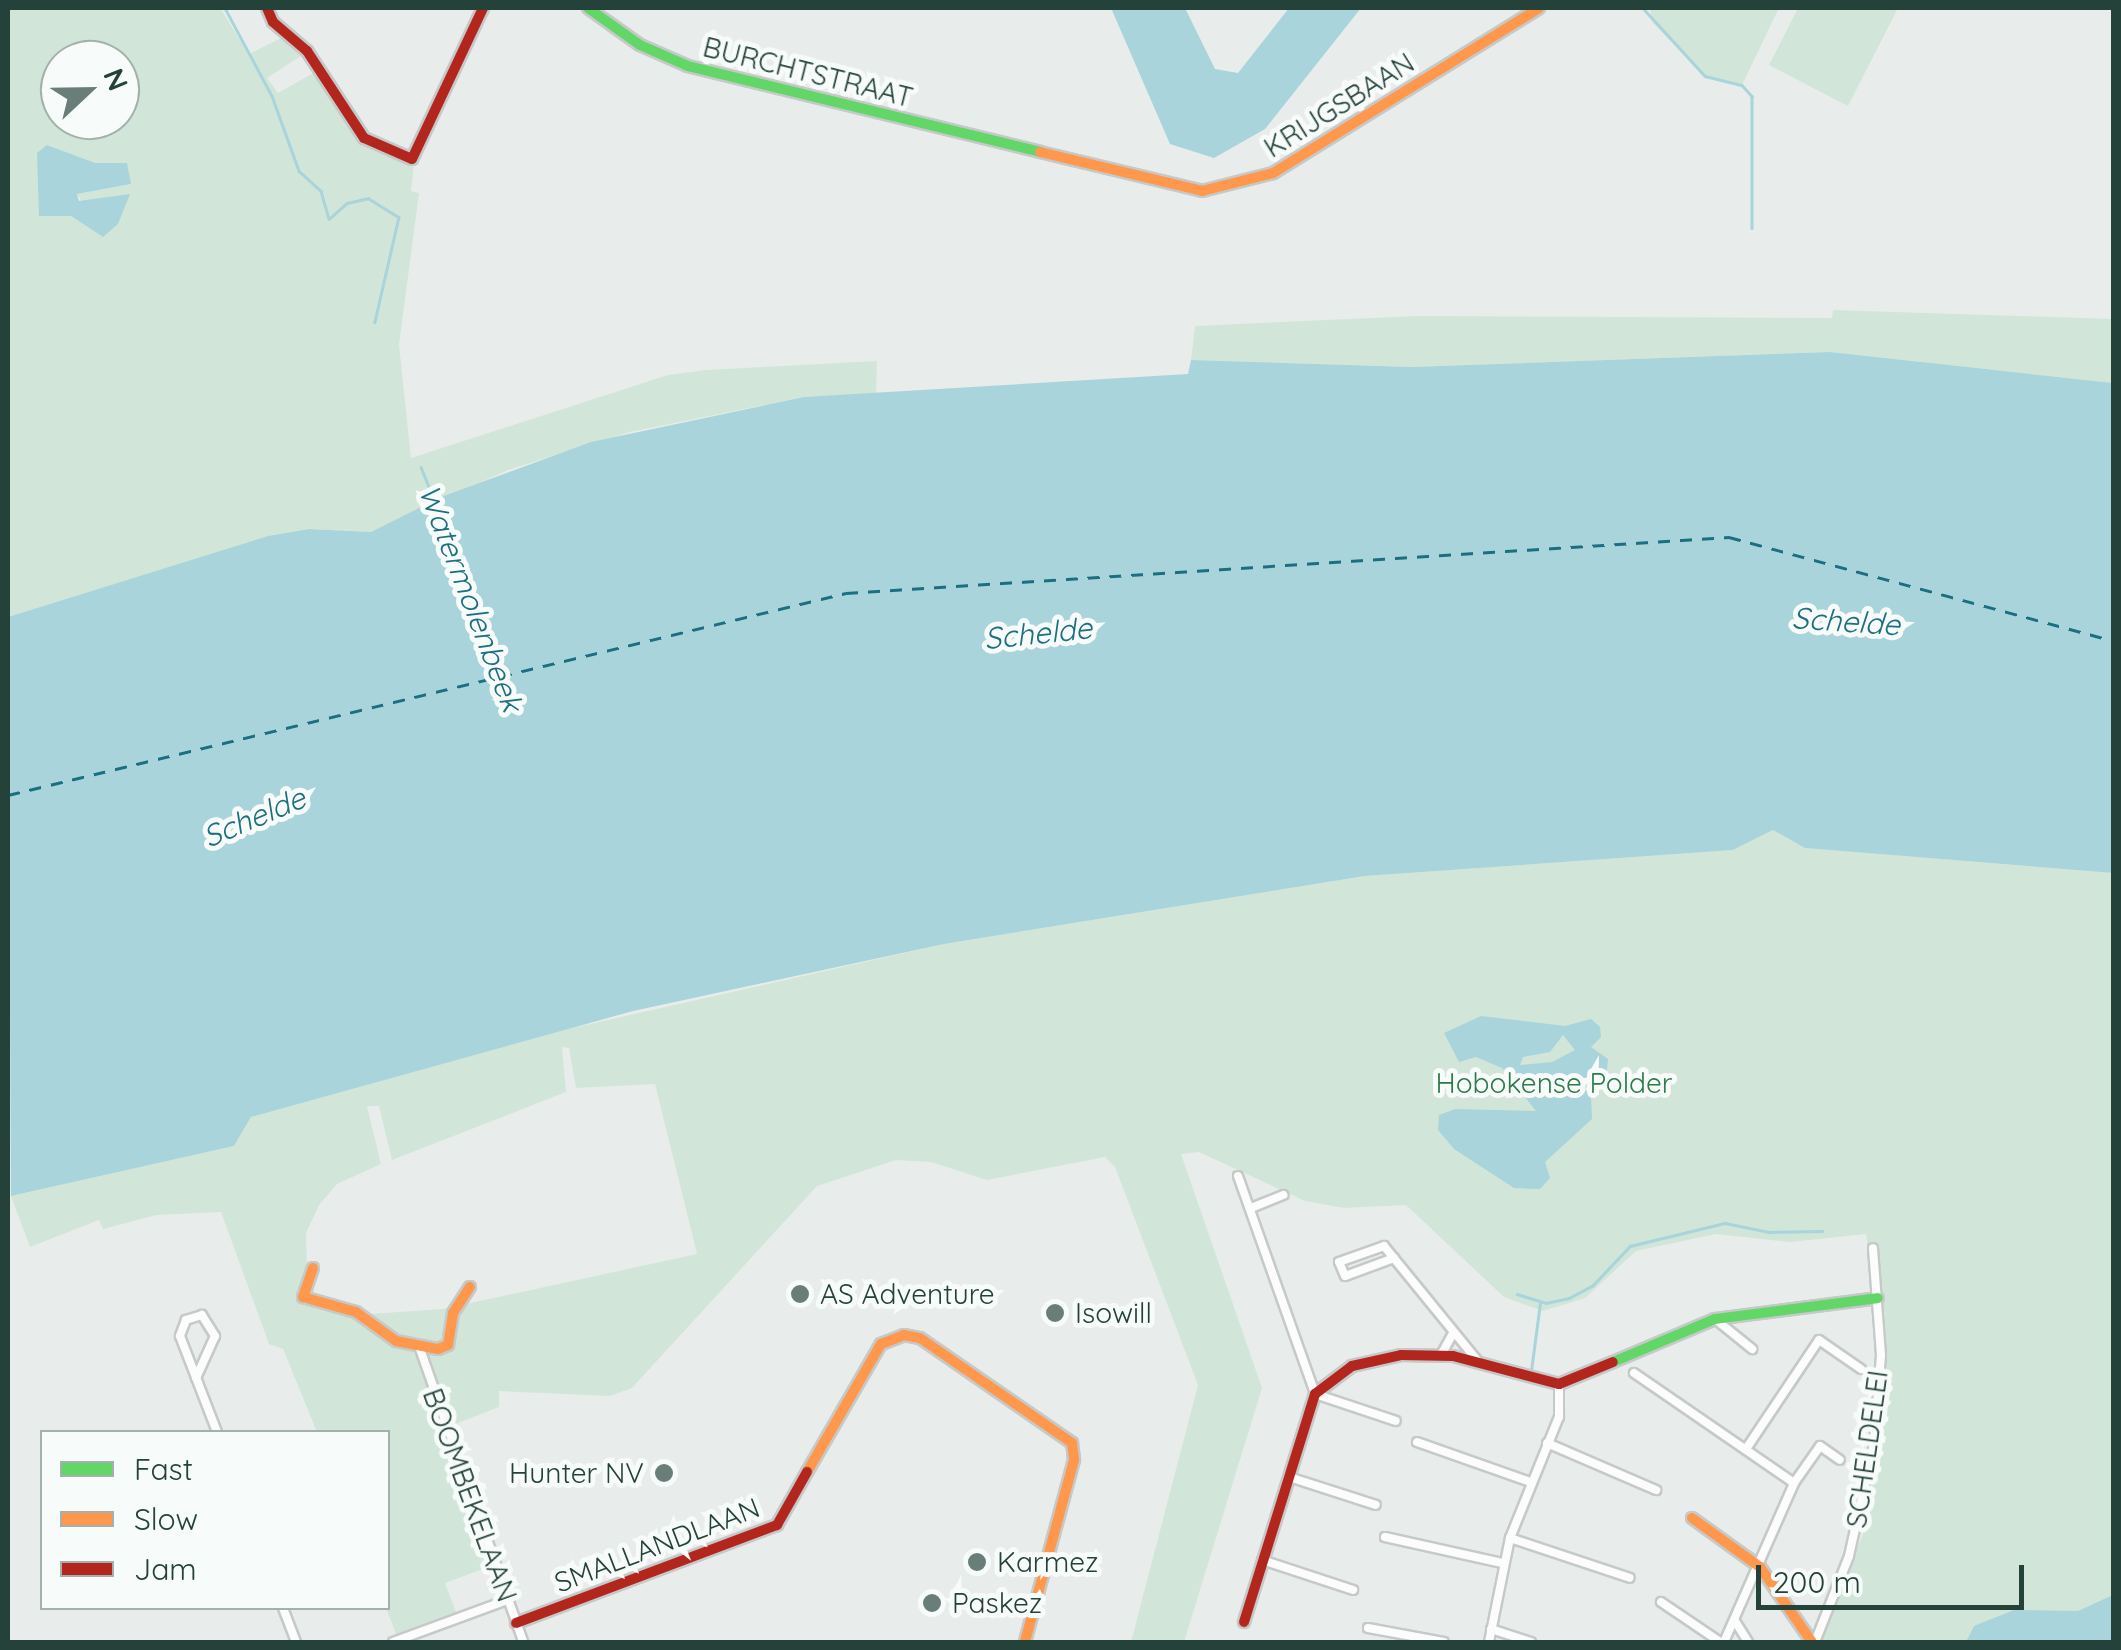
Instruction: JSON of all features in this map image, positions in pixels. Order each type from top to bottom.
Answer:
[{"type":"street","points":[[267,8],[273,22],[307,51],[364,138],[412,159],[483,8]]},
{"type":"street","name":"BURCHTSTRAAT","points":[[588,8],[640,45],[688,66],[1030,150]]},
{"type":"street","name":"KRIJGSBAAN","points":[[1030,150],[1202,191],[1240,186],[1274,174],[1539,8]]},
{"type":"street","points":[[1238,1176],[1316,1394]]},
{"type":"street","points":[[1250,1208],[1283,1195]]},
{"type":"street","points":[[1394,1258],[1345,1276],[1339,1262],[1384,1246],[1394,1258],[1477,1360]]},
{"type":"street","name":"SCHELDELEI","points":[[1813,1642],[1845,1568],[1867,1485],[1880,1394],[1873,1248]]},
{"type":"street","points":[[312,1268],[304,1296],[356,1312],[396,1342],[419,1346],[448,1345],[454,1313],[470,1286]]},
{"type":"street","points":[[1244,1622],[1316,1394],[1364,1361],[1441,1355],[1477,1360],[1527,1380],[1559,1384],[1715,1319],[1785,1305],[1878,1298]]},
{"type":"street","points":[[196,1378],[215,1336],[202,1315],[181,1326],[196,1378],[216,1430]]},
{"type":"street","points":[[1715,1319],[1752,1349]]},
{"type":"street","points":[[1441,1355],[1454,1332]]},
{"type":"street","name":"SMALLANDLAAN","points":[[516,1622],[776,1524],[881,1344],[904,1335],[920,1338],[1072,1443],[1074,1460],[1025,1642]]},
{"type":"street","points":[[1746,1449],[1819,1340],[1861,1370]]},
{"type":"street","name":"BOOMBEKELAAN","points":[[419,1346],[523,1642]]},
{"type":"street","points":[[1634,1374],[1794,1483]]},
{"type":"street","points":[[1489,1642],[1502,1563],[1528,1481],[1560,1412],[1559,1384]]},
{"type":"street","points":[[1316,1394],[1396,1421]]},
{"type":"street","points":[[1417,1442],[1528,1481]]},
{"type":"street","points":[[1546,1444],[1656,1490]]},
{"type":"street","points":[[1661,1602],[1722,1642],[1760,1567],[1794,1483],[1820,1446],[1840,1460]]},
{"type":"street","points":[[1289,1477],[1376,1505]]},
{"type":"street","points":[[1692,1518],[1760,1567],[1813,1642]]},
{"type":"street","points":[[1385,1536],[1502,1563]]},
{"type":"street","points":[[1510,1538],[1630,1578]]},
{"type":"street","points":[[1262,1560],[1354,1590]]},
{"type":"street","points":[[393,1642],[507,1600]]},
{"type":"street","points":[[283,1610],[296,1642]]},
{"type":"street","points":[[1735,1621],[1748,1642]]},
{"type":"street","points":[[1368,1628],[1444,1642]]},
{"type":"street","points":[[1491,1630],[1531,1642]]},
{"type":"green space","points":[[8,8],[220,8],[249,54],[283,37],[304,54],[267,78],[278,93],[317,71],[355,136],[414,164],[411,191],[419,193],[399,345],[411,458],[668,375],[877,361],[876,394],[804,397],[630,432],[508,470],[371,532],[309,529],[268,536],[8,617]],"holes":[[[48,145],[131,184],[77,194],[103,237],[71,216]]]},
{"type":"green space","points":[[1650,8],[1779,8],[1742,85],[1705,76],[1652,22]]},
{"type":"green space","points":[[1798,8],[1898,8],[1848,106],[1769,65]]},
{"type":"green space","points":[[1833,310],[2114,319],[2113,383],[1830,352],[1411,367],[1191,360],[1195,326],[1417,316],[1832,318]]},
{"type":"green space","name":"Hobokense Polder","points":[[1773,830],[1806,848],[2113,873],[2113,1642],[1820,1642],[1863,1534],[1883,1431],[1885,1320],[1880,1270],[1871,1271],[1866,1234],[1790,1242],[1716,1234],[1636,1251],[1585,1298],[1543,1311],[1504,1297],[1406,1205],[1344,1208],[1305,1201],[1199,1152],[1181,1154],[1262,1388],[1184,1642],[1131,1642],[1198,1385],[1115,1167],[1105,1157],[987,1180],[931,1162],[896,1160],[817,1186],[632,1388],[610,1396],[499,1391],[499,1407],[453,1425],[502,1562],[445,1583],[456,1612],[396,1634],[387,1610],[390,1610],[390,1430],[316,1430],[283,1349],[269,1344],[221,1212],[157,1215],[103,1229],[99,1220],[30,1247],[11,1196],[234,1146],[251,1117],[568,1029],[944,944],[1365,876],[1733,850]],"holes":[[[562,1047],[569,1048],[576,1088],[655,1084],[697,1254],[443,1309],[354,1315],[296,1302],[307,1270],[306,1233],[319,1205],[337,1184],[381,1164],[367,1106],[379,1106],[392,1160],[566,1092]]]},
{"type":"water","points":[[1111,8],[1185,8],[1215,69],[1238,73],[1289,8],[1361,8],[1265,129],[1214,158],[1170,144]]},
{"type":"water","points":[[47,145],[95,163],[127,163],[131,184],[77,194],[79,201],[130,194],[118,224],[103,237],[71,216],[39,216],[37,153]]},
{"type":"water","name":"Schelde","points":[[1830,352],[2113,383],[2113,873],[1805,848],[1773,830],[1733,850],[1365,876],[944,944],[633,1011],[251,1117],[234,1146],[11,1196],[8,617],[268,536],[309,529],[371,532],[441,497],[591,442],[804,397],[1188,374],[1191,360],[1411,367]]},
{"type":"water","points":[[1481,1016],[1565,1026],[1591,1019],[1600,1027],[1601,1037],[1591,1047],[1608,1059],[1607,1070],[1581,1086],[1591,1096],[1592,1119],[1545,1162],[1550,1178],[1540,1189],[1514,1188],[1454,1149],[1438,1130],[1439,1115],[1455,1109],[1536,1111],[1502,1068],[1476,1057],[1459,1062],[1444,1033]],"holes":[[[1563,1035],[1575,1050],[1552,1062],[1520,1065],[1523,1057],[1550,1052]]]},
{"type":"water","points":[[2113,1595],[2113,1642],[1966,1642],[1974,1626],[2014,1610],[2078,1611]]},
{"type":"waterway","name":"Watermolenbeek","points":[[225,8],[272,96],[299,171],[321,191],[329,219],[347,203],[368,198],[399,217],[375,322]]},
{"type":"waterway","points":[[1643,8],[1705,76],[1742,85],[1752,96],[1752,228]]},
{"type":"waterway","name":"Watermolenbeek","points":[[421,467],[435,502]]},
{"type":"waterway","points":[[1517,1294],[1546,1303],[1569,1298],[1593,1285],[1630,1246],[1725,1223],[1769,1232],[1822,1231]]},
{"type":"waterway","points":[[1531,1371],[1540,1303]]},
{"type":"ferry route","points":[[8,795],[846,593],[1729,537],[2114,641]]},
{"type":"traffic: fast","points":[[588,8],[640,45],[688,66],[1040,152]]},
{"type":"traffic: fast","points":[[1613,1362],[1715,1319],[1878,1298]]},
{"type":"traffic: slow","points":[[1040,152],[1202,191],[1273,173],[1539,8]]},
{"type":"traffic: slow","points":[[313,1268],[303,1297],[356,1312],[396,1341],[438,1349],[448,1345],[453,1313],[470,1287]]},
{"type":"traffic: slow","points":[[807,1472],[881,1344],[904,1335],[920,1338],[1072,1443],[1074,1460],[1025,1642]]},
{"type":"traffic: slow","points":[[1692,1518],[1760,1567],[1812,1642]]},
{"type":"traffic: jam","points":[[267,8],[273,22],[307,51],[364,138],[412,159],[483,8]]},
{"type":"traffic: jam","points":[[1244,1622],[1315,1394],[1352,1366],[1401,1355],[1453,1356],[1559,1384],[1613,1362]]},
{"type":"traffic: jam","points":[[516,1623],[777,1525],[807,1472]]},
{"type":"place","name":"AS Adventure","points":[[800,1294]]},
{"type":"place","name":"Isowill","points":[[1055,1313]]},
{"type":"place","name":"Hunter NV","points":[[664,1473]]},
{"type":"place","name":"Karmez","points":[[977,1562]]},
{"type":"place","name":"Paskez","points":[[932,1603]]}]
